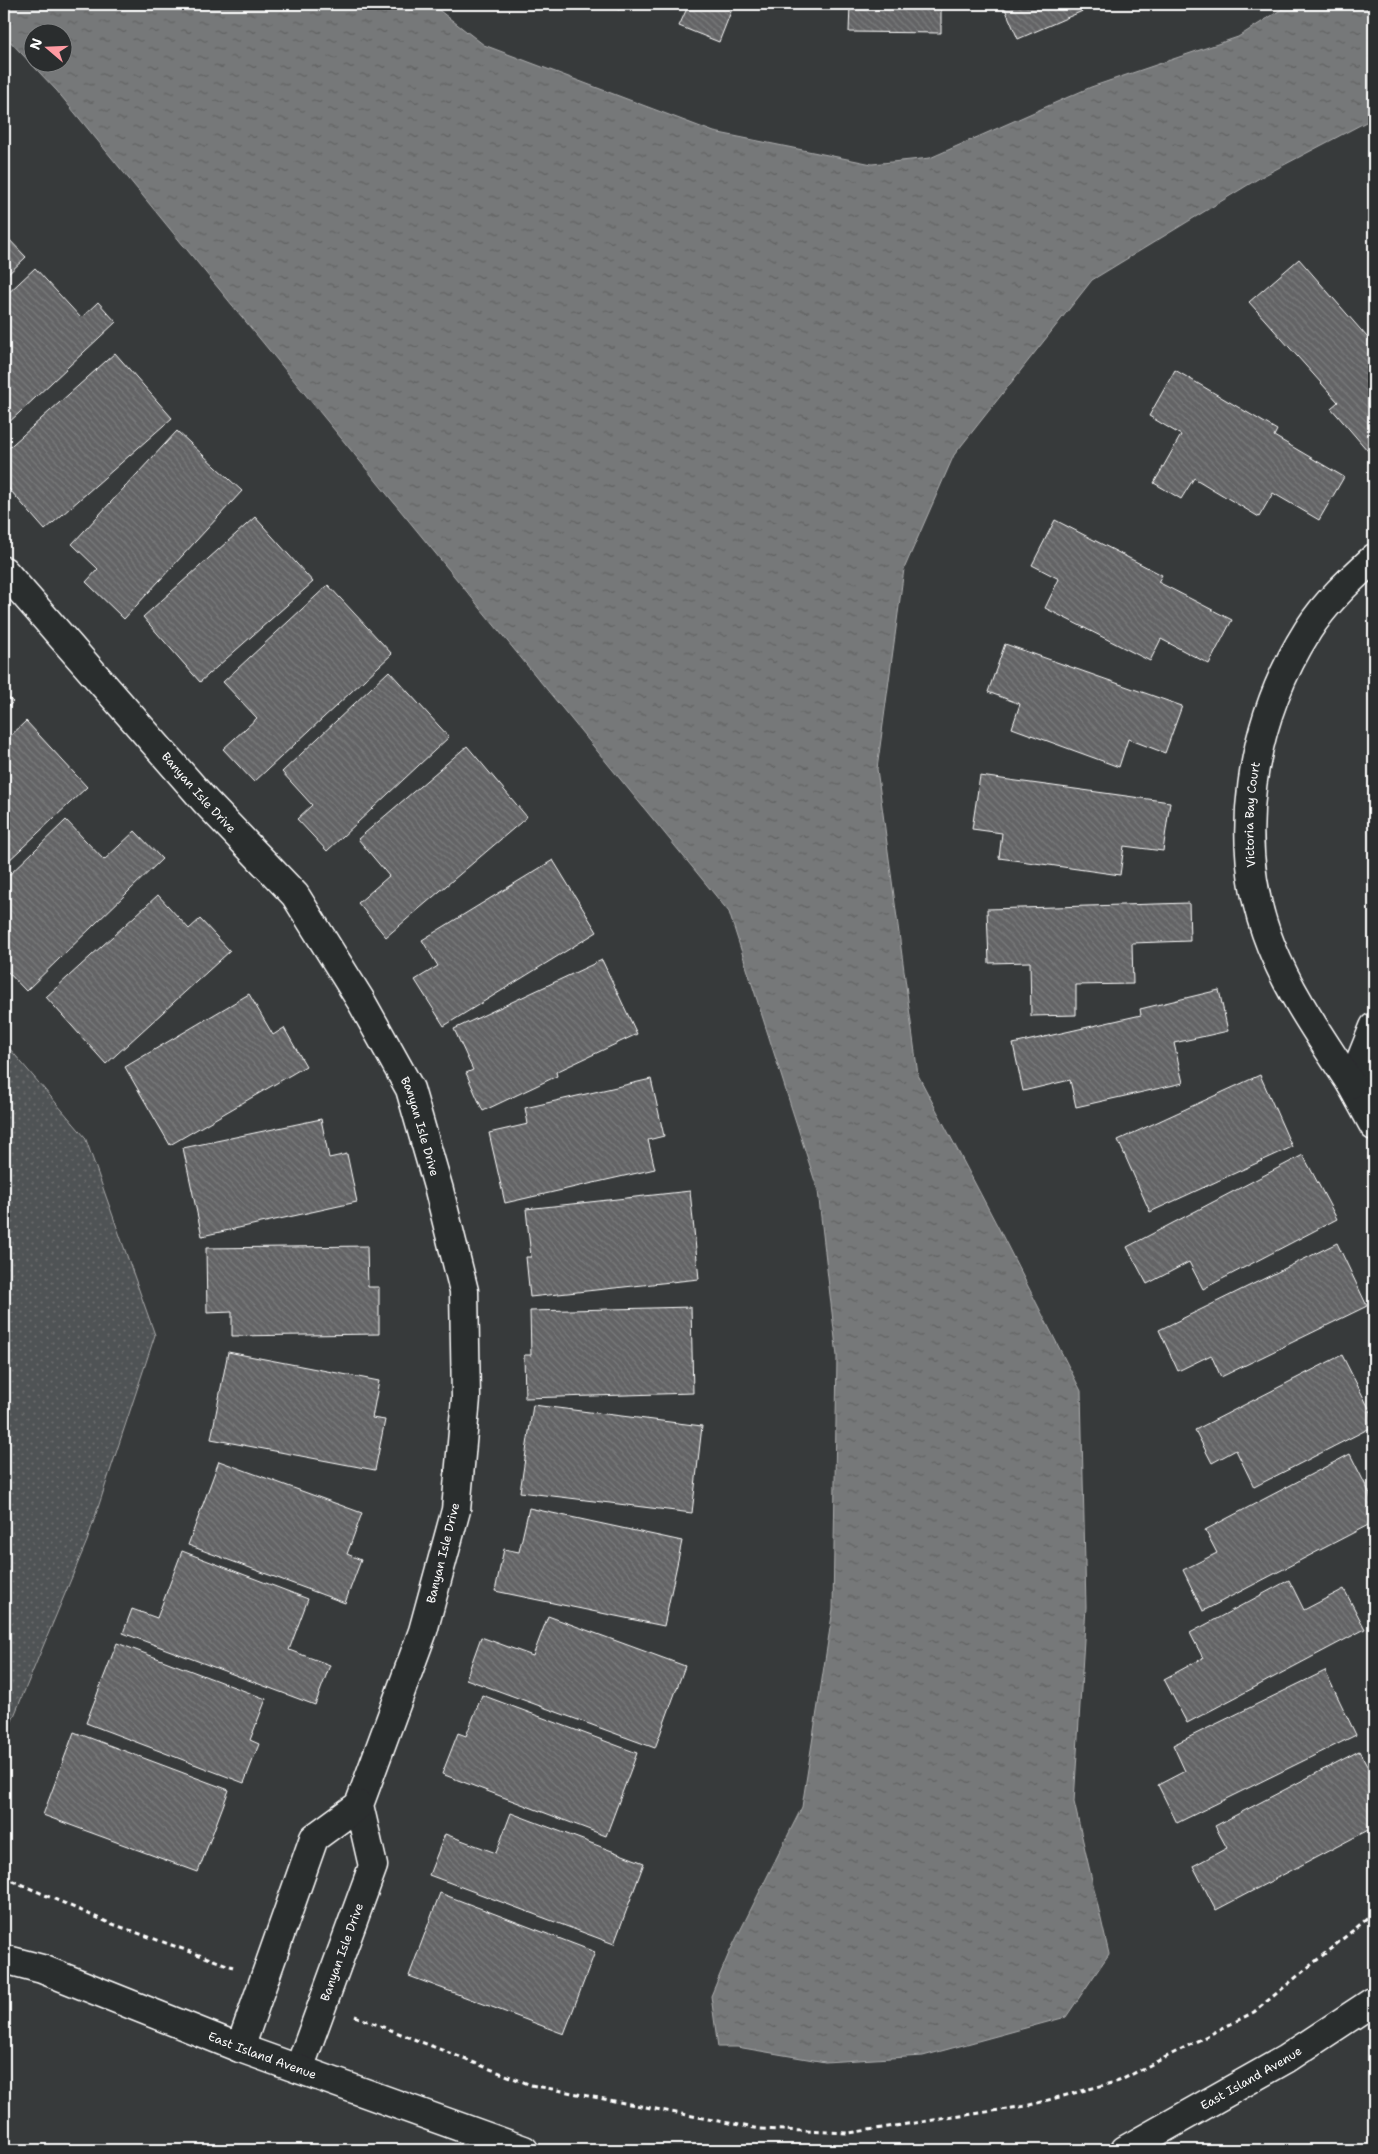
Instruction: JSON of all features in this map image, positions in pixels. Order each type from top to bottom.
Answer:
[{"type":"street","name":"Victoria Bay Court","points":[[1374,558],[1343,586],[1308,629],[1286,670],[1262,729],[1252,783],[1249,838],[1255,892],[1270,945],[1293,995],[1351,1084],[1374,1126]]},
{"type":"street","name":"Banyan Isle Drive","points":[[4,571],[205,801],[296,895],[361,1001],[410,1089],[440,1190],[464,1291],[466,1398],[456,1510],[423,1631],[359,1804],[373,1866],[299,2069]]},
{"type":"street","points":[[1351,1084],[1374,1027]]},
{"type":"street","points":[[240,2048],[314,1838],[359,1804]]},
{"type":"street","name":"East Island Avenue","points":[[4,1959],[42,1969],[240,2048],[524,2150]]},
{"type":"street","name":"East Island Avenue","points":[[1125,2150],[1286,2059],[1374,2001]]},
{"type":"path","points":[[4,1877],[107,1922],[212,1961]]},
{"type":"path","points":[[355,2016],[531,2085],[760,2130],[849,2134],[1026,2106],[1119,2081],[1254,2012],[1374,1913]]},
{"type":"shaded area","points":[[4,1042],[85,1137],[155,1335],[87,1541],[4,1740]]},
{"type":"water","points":[[4,4],[431,4],[484,45],[714,132],[872,164],[930,158],[1091,87],[1238,37],[1290,4],[1374,4],[1374,120],[1366,122],[1261,177],[1092,280],[954,455],[904,569],[877,769],[918,1075],[1081,1391],[1086,1607],[1074,1802],[1109,1954],[1066,2017],[923,2056],[825,2062],[737,2047],[718,2047],[711,1996],[729,1953],[802,1807],[833,1609],[837,1356],[818,1191],[729,912],[57,91],[39,72],[72,72],[72,22],[22,22],[22,54],[4,35]]},
{"type":"building","points":[[610,4],[624,4],[619,10]]},
{"type":"building","points":[[689,4],[734,4],[719,42],[679,26]]},
{"type":"building","points":[[850,4],[941,4],[941,33],[849,32]]},
{"type":"building","points":[[1003,4],[1093,4],[1094,6],[1018,39]]},
{"type":"building","points":[[4,234],[26,257],[4,278]]},
{"type":"building","points":[[1299,259],[1374,345],[1374,458],[1331,408],[1338,402],[1249,302]]},
{"type":"building","points":[[35,268],[81,318],[98,302],[116,322],[4,427],[4,297]]},
{"type":"building","points":[[115,353],[172,418],[45,530],[4,483],[4,452]]},
{"type":"building","points":[[1175,370],[1277,430],[1274,436],[1344,477],[1319,520],[1273,493],[1259,517],[1194,478],[1181,499],[1154,483],[1181,435],[1149,416]]},
{"type":"building","points":[[177,431],[242,491],[124,619],[86,582],[98,569],[72,544]]},
{"type":"building","points":[[255,517],[313,582],[200,682],[143,617]]},
{"type":"building","points":[[1055,520],[1162,575],[1158,582],[1232,620],[1209,664],[1161,639],[1150,661],[1045,608],[1059,579],[1032,565]]},
{"type":"building","points":[[328,585],[392,654],[254,782],[223,749],[257,718],[223,682]]},
{"type":"building","points":[[1005,644],[1182,706],[1165,753],[1128,739],[1119,767],[1012,728],[1020,704],[988,692]]},
{"type":"building","points":[[389,671],[449,737],[327,851],[297,819],[312,805],[282,772]]},
{"type":"building","points":[[4,694],[13,702],[4,711]]},
{"type":"building","points":[[26,721],[87,787],[4,865],[4,742]]},
{"type":"building","points":[[467,746],[527,817],[386,937],[358,903],[389,876],[358,839]]},
{"type":"building","points":[[980,776],[1170,802],[1163,851],[1124,846],[1120,875],[999,858],[1002,833],[972,829]]},
{"type":"building","points":[[66,820],[104,860],[135,831],[162,859],[26,991],[4,968],[4,880]]},
{"type":"building","points":[[553,860],[597,932],[444,1026],[415,980],[438,966],[422,940]]},
{"type":"building","points":[[158,895],[189,929],[200,919],[230,951],[106,1064],[46,997]]},
{"type":"building","points":[[1189,903],[1190,941],[1132,943],[1133,984],[1076,985],[1076,1015],[1031,1016],[1030,962],[989,963],[987,909]]},
{"type":"building","points":[[602,960],[637,1034],[556,1072],[557,1076],[483,1111],[466,1073],[473,1070],[454,1029]]},
{"type":"building","points":[[1219,990],[1228,1031],[1174,1043],[1183,1083],[1076,1107],[1070,1080],[1023,1091],[1013,1044],[1141,1015],[1140,1009]]},
{"type":"building","points":[[249,994],[273,1035],[284,1028],[306,1066],[170,1145],[125,1067]]},
{"type":"building","points":[[1260,1075],[1292,1147],[1150,1212],[1118,1140]]},
{"type":"building","points":[[651,1079],[664,1136],[648,1140],[655,1169],[505,1203],[489,1133],[528,1124],[525,1108]]},
{"type":"building","points":[[321,1119],[329,1158],[347,1154],[357,1202],[202,1236],[183,1148]]},
{"type":"building","points":[[1303,1155],[1337,1219],[1203,1289],[1189,1262],[1147,1284],[1127,1247]]},
{"type":"building","points":[[690,1191],[699,1279],[530,1297],[526,1257],[531,1257],[526,1209]]},
{"type":"building","points":[[1337,1243],[1367,1306],[1221,1377],[1211,1355],[1178,1371],[1159,1330]]},
{"type":"building","points":[[367,1246],[368,1287],[379,1287],[379,1334],[232,1336],[232,1312],[207,1313],[206,1248]]},
{"type":"building","points":[[691,1307],[693,1393],[525,1398],[524,1355],[531,1355],[530,1311]]},
{"type":"building","points":[[228,1352],[379,1381],[372,1418],[385,1420],[375,1470],[211,1439]]},
{"type":"building","points":[[1342,1355],[1374,1418],[1374,1426],[1254,1487],[1236,1450],[1212,1463],[1195,1430]]},
{"type":"building","points":[[533,1405],[702,1426],[692,1513],[520,1492]]},
{"type":"building","points":[[1350,1454],[1374,1502],[1374,1522],[1203,1611],[1183,1570],[1217,1553],[1205,1530]]},
{"type":"building","points":[[219,1461],[362,1513],[347,1554],[361,1560],[345,1603],[188,1545]]},
{"type":"building","points":[[529,1508],[682,1541],[664,1626],[495,1591],[504,1549],[519,1552]]},
{"type":"building","points":[[182,1551],[308,1599],[289,1650],[330,1665],[315,1705],[123,1633],[132,1609],[157,1618]]},
{"type":"building","points":[[1289,1580],[1304,1610],[1344,1589],[1365,1629],[1187,1723],[1164,1679],[1203,1658],[1190,1633]]},
{"type":"building","points":[[548,1616],[685,1666],[655,1748],[466,1679],[481,1637],[533,1656]]},
{"type":"building","points":[[117,1643],[266,1699],[250,1740],[259,1744],[244,1783],[86,1723]]},
{"type":"building","points":[[1325,1671],[1356,1735],[1177,1823],[1158,1785],[1185,1771],[1173,1745]]},
{"type":"building","points":[[482,1695],[637,1753],[606,1836],[442,1774],[458,1733],[466,1736]]},
{"type":"building","points":[[74,1732],[229,1790],[198,1872],[43,1815]]},
{"type":"building","points":[[1359,1751],[1374,1779],[1374,1827],[1216,1910],[1193,1866],[1227,1848],[1215,1826]]},
{"type":"building","points":[[511,1813],[644,1863],[614,1944],[429,1875],[445,1834],[496,1853]]},
{"type":"building","points":[[440,1893],[595,1952],[564,2034],[409,1976]]}]
